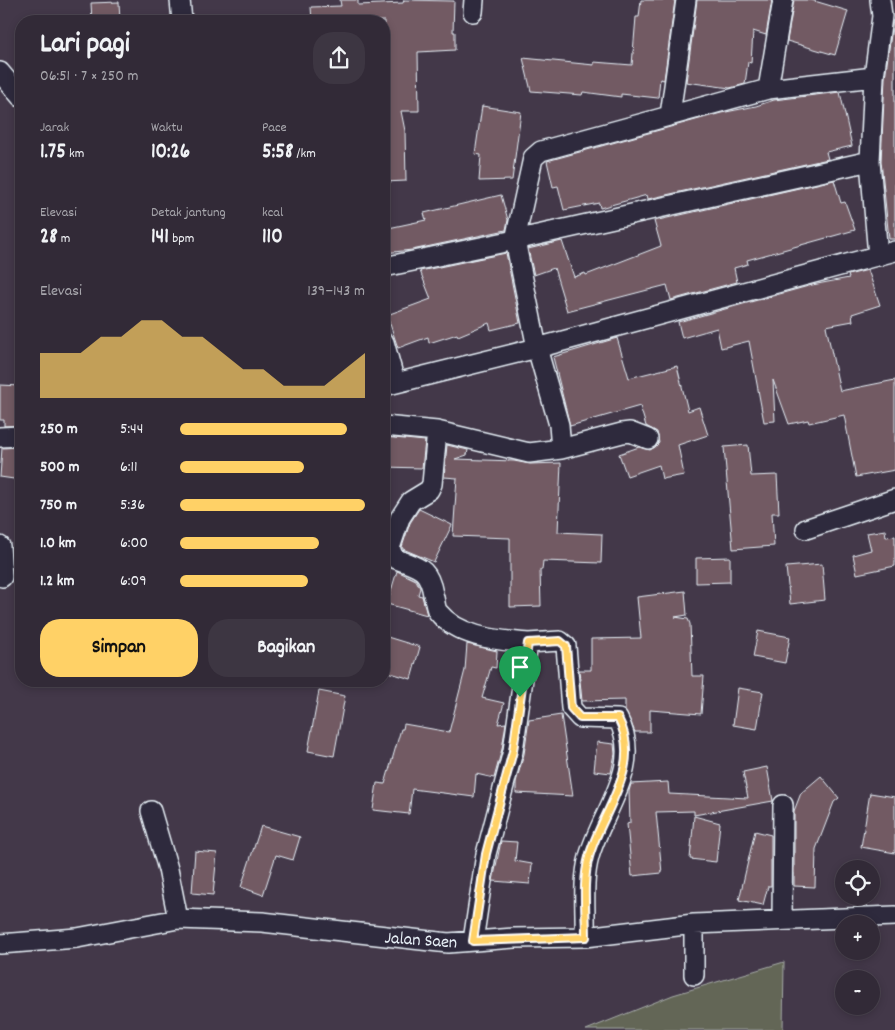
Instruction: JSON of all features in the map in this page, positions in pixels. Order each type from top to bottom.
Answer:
[{"type":"street","points":[[180,0],[181,15]]},
{"type":"street","points":[[670,115],[686,0]]},
{"type":"street","points":[[768,89],[783,0]]},
{"type":"street","points":[[390,384],[537,348],[886,254],[870,160],[874,77],[882,16],[880,0]]},
{"type":"street","points":[[0,72],[15,90]]},
{"type":"street","points":[[561,449],[559,425],[537,348],[515,240],[533,158],[541,151],[768,89],[874,77]]},
{"type":"street","points":[[390,267],[870,160]]},
{"type":"street","points":[[390,427],[437,431],[529,453],[561,449],[630,432],[648,439]]},
{"type":"street","points":[[437,431],[432,484],[429,490],[411,501],[400,518],[390,548],[394,558],[425,571],[431,580],[437,610],[450,624],[484,638],[528,643],[560,641],[566,646],[571,708],[580,718],[618,718],[623,728],[626,744],[624,769],[616,796],[590,854],[587,867],[586,937]]},
{"type":"street","points":[[0,437],[15,436]]},
{"type":"street","points":[[806,529],[895,499]]},
{"type":"street","points":[[0,546],[2,576]]},
{"type":"street","points":[[473,941],[486,854],[513,751],[528,643]]},
{"type":"street","points":[[782,920],[783,805]]},
{"type":"street","points":[[152,811],[168,868],[178,919]]},
{"type":"street","name":"Jalan Saen","points":[[0,944],[77,938],[178,919],[262,922],[448,943],[586,937],[782,920],[895,916]]},
{"type":"street","points":[[694,927],[694,972]]},
{"type":"green space","points":[[784,962],[783,1030],[586,1030],[673,995]]},
{"type":"building","points":[[340,0],[358,0],[358,5],[403,3],[404,0],[454,1],[453,32],[455,32],[455,50],[418,52],[419,111],[401,111],[405,131],[406,181],[390,182],[390,15],[312,15],[311,7],[341,6]]},
{"type":"building","points":[[641,0],[675,0],[664,80],[660,79],[658,98],[621,94],[621,97],[583,92],[582,95],[531,91],[523,58],[594,65],[594,62],[632,65],[636,17],[639,17]]},
{"type":"building","points":[[697,0],[772,0],[766,35],[753,31],[751,63],[748,62],[745,84],[730,88],[686,82]]},
{"type":"building","points":[[794,0],[811,0],[848,11],[835,55],[787,41]]},
{"type":"building","points":[[119,2],[120,15],[92,15],[91,3]]},
{"type":"building","points":[[893,20],[895,21],[895,239],[889,239],[881,161],[885,78]]},
{"type":"building","points":[[840,92],[852,146],[826,152],[828,159],[648,199],[647,195],[600,208],[599,203],[564,210],[558,186],[553,187],[547,161],[774,100]]},
{"type":"building","points":[[482,106],[521,112],[512,180],[479,181],[481,155],[475,154]]},
{"type":"building","points":[[834,180],[841,203],[845,202],[855,230],[747,260],[748,264],[734,268],[737,282],[671,300],[667,285],[567,311],[554,268],[534,275],[528,249],[562,241],[574,277],[585,273],[586,275],[661,246],[654,221]]},
{"type":"building","points":[[501,195],[508,220],[506,230],[412,250],[390,252],[390,228],[426,220],[424,213]]},
{"type":"building","points":[[506,253],[520,323],[491,330],[489,323],[458,336],[457,334],[429,343],[428,337],[398,348],[390,324],[390,314],[431,299],[420,271]]},
{"type":"building","points":[[868,270],[880,305],[852,314],[853,321],[826,326],[840,391],[895,380],[895,470],[856,477],[844,415],[809,423],[808,420],[789,424],[773,380],[775,421],[764,422],[749,341],[721,348],[717,328],[682,338],[678,322],[812,285],[849,278],[848,275]]},
{"type":"building","points":[[617,338],[629,378],[677,366],[688,411],[699,407],[708,435],[678,445],[684,475],[662,479],[659,465],[627,476],[619,454],[639,447],[650,450],[659,443],[657,432],[646,426],[640,406],[570,426],[553,357]]},
{"type":"building","points":[[0,385],[15,386],[15,425],[4,426],[4,420],[0,420]]},
{"type":"building","points":[[390,438],[425,441],[422,468],[390,467]]},
{"type":"building","points":[[447,445],[468,450],[467,455],[455,459],[514,461],[530,464],[561,463],[558,532],[602,534],[601,563],[543,561],[542,570],[540,570],[541,606],[510,607],[510,538],[453,536],[457,478],[444,477]]},
{"type":"building","points":[[748,445],[751,476],[777,475],[779,513],[772,513],[774,546],[733,549],[724,447]]},
{"type":"building","points":[[15,447],[15,479],[0,477],[2,448]]},
{"type":"building","points":[[419,509],[452,525],[434,562],[402,547],[410,523]]},
{"type":"building","points":[[885,530],[886,537],[895,536],[895,566],[857,574],[853,555],[871,550],[867,533]]},
{"type":"building","points":[[730,557],[730,582],[696,583],[696,558]]},
{"type":"building","points":[[822,564],[825,600],[790,604],[786,567]]},
{"type":"building","points":[[397,571],[416,580],[420,588],[418,595],[422,596],[427,615],[390,605],[390,594]]},
{"type":"building","points":[[685,591],[687,615],[675,617],[688,619],[690,624],[692,676],[704,676],[701,714],[650,710],[650,732],[635,732],[625,711],[625,700],[582,701],[579,670],[591,670],[591,639],[641,638],[637,597]]},
{"type":"building","points":[[758,631],[790,637],[785,663],[753,657]]},
{"type":"building","points":[[390,638],[420,647],[411,679],[390,673]]},
{"type":"building","points":[[467,644],[497,651],[496,668],[491,667],[482,698],[504,703],[498,724],[506,723],[502,749],[494,778],[476,774],[474,797],[412,789],[409,814],[373,810],[377,783],[385,784],[404,724],[449,732],[465,670]]},
{"type":"building","points":[[738,688],[763,692],[757,729],[733,725]]},
{"type":"building","points":[[319,691],[345,696],[334,756],[308,751]]},
{"type":"building","points":[[561,715],[573,796],[516,793],[516,782],[524,754],[529,720]]},
{"type":"building","points":[[597,742],[614,744],[615,754],[611,773],[594,771]]},
{"type":"building","points":[[767,767],[773,801],[694,815],[694,811],[656,812],[662,873],[632,876],[627,824],[630,823],[629,791],[631,784],[668,782],[669,794],[748,798],[743,772]]},
{"type":"building","points":[[821,776],[839,798],[834,802],[816,849],[815,887],[794,886],[794,811],[801,793]]},
{"type":"building","points":[[870,793],[895,797],[895,853],[861,847]]},
{"type":"building","points":[[694,816],[720,823],[716,862],[690,859]]},
{"type":"building","points":[[261,826],[300,837],[293,860],[276,855],[263,895],[241,887]]},
{"type":"building","points":[[755,831],[771,835],[771,886],[768,886],[763,905],[739,900]]},
{"type":"building","points":[[501,841],[517,842],[515,861],[532,864],[530,884],[493,881]]},
{"type":"building","points":[[195,851],[217,853],[213,895],[192,893]]},
{"type":"route","points":[[560,641],[566,646],[571,708],[580,718],[618,718],[623,728],[626,744],[624,769],[616,796],[590,854],[587,867],[586,937],[514,938],[473,941],[486,854],[513,751],[520,697],[528,643],[560,641]]}]
